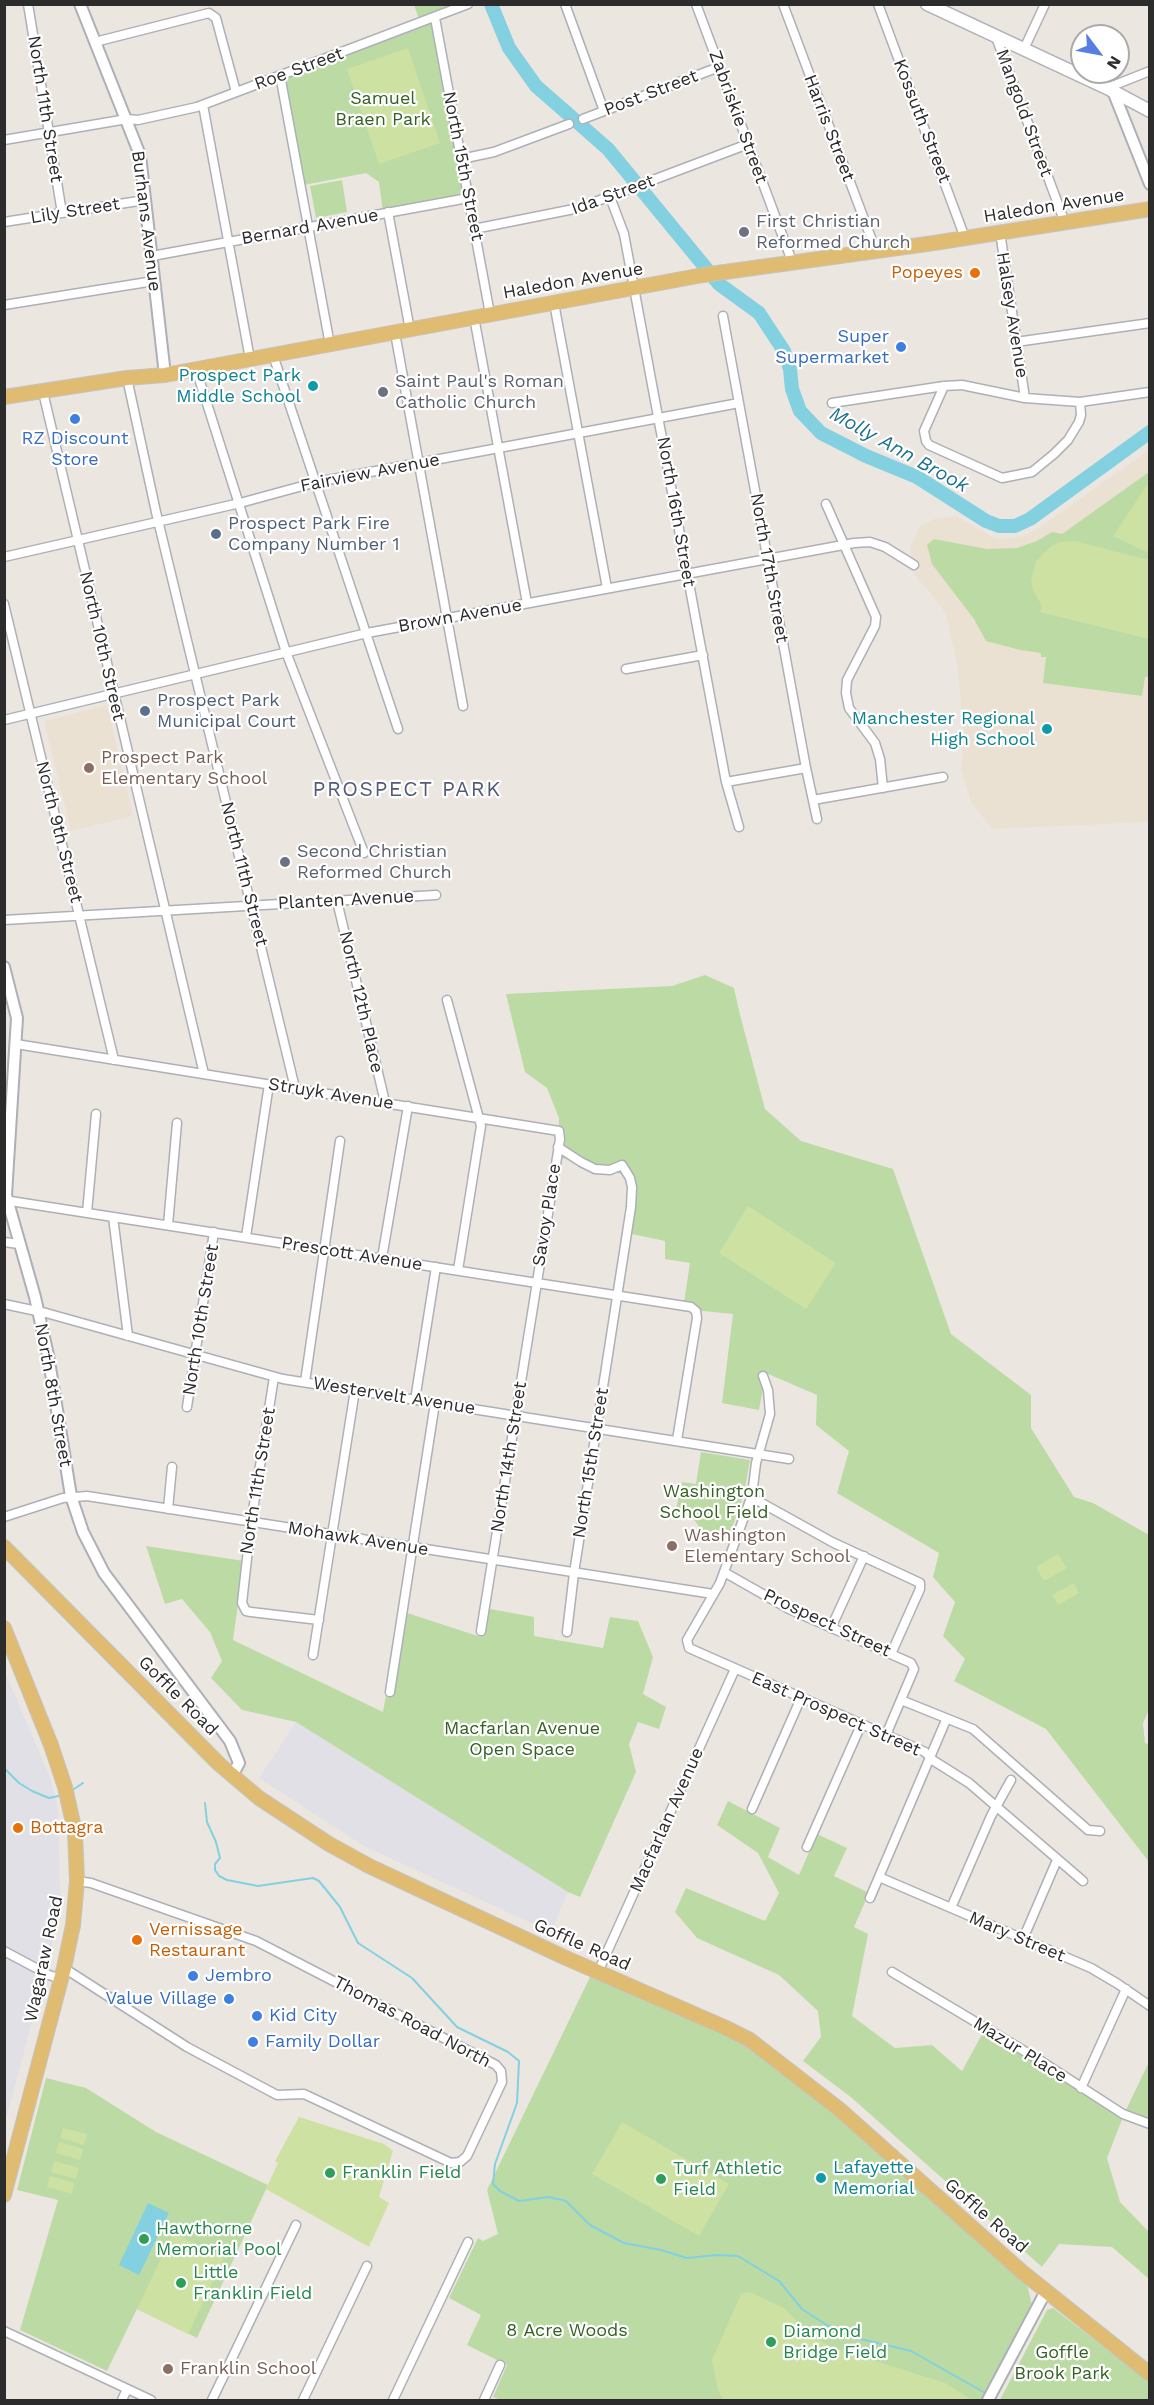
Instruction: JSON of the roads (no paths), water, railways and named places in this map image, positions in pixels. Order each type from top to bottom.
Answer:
[{"type":"main road","points":[[927,4],[1110,90],[1149,111]]},
{"type":"main road","name":"Haledon Avenue","points":[[4,397],[127,378],[165,375],[710,274],[793,264],[1149,209]]},
{"type":"main road","name":"Goffle Road","points":[[4,1547],[232,1776],[265,1802],[349,1856],[598,1972],[724,2027],[762,2048],[856,2123],[1046,2291],[1149,2374]]},
{"type":"main road","name":"Wagaraw Road","points":[[4,1628],[51,1745],[67,1794],[75,1832],[77,1881],[73,1927],[4,2195]]},
{"type":"street","name":"North 11th Street","points":[[28,4],[62,213]]},
{"type":"street","name":"Burhans Avenue","points":[[80,4],[140,155],[165,375]]},
{"type":"street","name":"Roe Street","points":[[4,140],[138,120],[203,105],[468,4]]},
{"type":"street","points":[[565,4],[604,111]]},
{"type":"street","name":"Zabriskie Street","points":[[696,4],[793,264]]},
{"type":"street","name":"Harris Street","points":[[783,4],[876,251]]},
{"type":"street","name":"Kossuth Street","points":[[878,4],[965,238]]},
{"type":"street","points":[[1024,50],[1045,4]]},
{"type":"street","points":[[95,42],[209,13],[216,18],[236,92]]},
{"type":"street","name":"North 15th Street","points":[[435,18],[490,314]]},
{"type":"street","name":"Mangold Street","points":[[996,37],[1065,223]]},
{"type":"street","name":"Post Street","points":[[583,119],[719,67]]},
{"type":"street","points":[[1149,71],[1110,90],[1149,184]]},
{"type":"street","points":[[280,75],[330,345]]},
{"type":"street","points":[[203,105],[250,359]]},
{"type":"street","points":[[461,159],[494,152],[569,124]]},
{"type":"street","name":"Ida Street","points":[[474,229],[567,212],[748,144]]},
{"type":"street","name":"North 16th Street","points":[[610,197],[624,234],[726,782],[739,828]]},
{"type":"street","name":"Bernard Avenue","points":[[152,256],[468,198]]},
{"type":"street","name":"Lily Street","points":[[4,222],[145,200]]},
{"type":"street","points":[[388,212],[410,330]]},
{"type":"street","name":"Halsey Avenue","points":[[1000,232],[1025,398]]},
{"type":"street","points":[[4,305],[154,281]]},
{"type":"street","points":[[554,303],[607,588]]},
{"type":"street","name":"North 17th Street","points":[[723,316],[817,819]]},
{"type":"street","points":[[474,317],[527,603]]},
{"type":"street","points":[[1016,342],[1149,323]]},
{"type":"street","points":[[395,333],[463,706]]},
{"type":"street","points":[[273,355],[398,729]]},
{"type":"street","points":[[196,369],[286,652],[363,854]]},
{"type":"street","name":"North 11th Street","points":[[127,378],[195,674],[295,1088]]},
{"type":"street","points":[[832,403],[962,385],[1025,398],[1080,402],[1149,392]]},
{"type":"street","points":[[944,386],[924,431],[926,441],[929,445],[1002,478],[1032,472],[1054,454],[1068,440],[1079,422],[1080,402]]},
{"type":"street","name":"North 10th Street","points":[[43,392],[76,540],[204,1074]]},
{"type":"street","name":"Fairview Avenue","points":[[4,557],[240,503],[317,482],[740,404]]},
{"type":"street","points":[[826,504],[876,622],[847,680],[847,701],[849,708],[874,743],[880,759],[883,788]]},
{"type":"street","name":"Brown Avenue","points":[[4,720],[367,633],[844,544],[870,542],[885,547],[915,565]]},
{"type":"street","name":"North 9th Street","points":[[4,604],[114,1059]]},
{"type":"street","points":[[626,669],[703,655]]},
{"type":"street","points":[[726,782],[806,768]]},
{"type":"street","points":[[813,800],[943,777]]},
{"type":"street","name":"Planten Avenue","points":[[4,920],[436,895]]},
{"type":"street","name":"North 12th Place","points":[[337,901],[385,1102]]},
{"type":"street","name":"North 8th Street","points":[[4,968],[17,1018],[6,1200],[38,1311],[53,1380],[71,1496],[82,1532],[104,1573],[230,1741],[239,1763],[232,1776]]},
{"type":"street","points":[[447,1000],[481,1126],[458,1270]]},
{"type":"street","name":"Struyk Avenue","points":[[16,1044],[555,1130],[560,1133],[558,1147],[581,1162],[595,1168],[610,1170],[622,1165]]},
{"type":"street","points":[[246,1237],[268,1084]]},
{"type":"street","points":[[382,1258],[408,1106]]},
{"type":"street","points":[[87,1213],[96,1114]]},
{"type":"street","points":[[168,1225],[177,1123]]},
{"type":"street","points":[[305,1382],[340,1141]]},
{"type":"street","name":"Savoy Place","points":[[537,1283],[558,1147]]},
{"type":"street","name":"North 15th Street","points":[[567,1632],[632,1193],[630,1178],[622,1165]]},
{"type":"street","name":"Prescott Avenue","points":[[6,1200],[691,1307],[696,1311],[677,1440]]},
{"type":"street","points":[[113,1217],[128,1336]]},
{"type":"street","name":"North 10th Street","points":[[188,1407],[214,1232]]},
{"type":"street","points":[[4,1242],[19,1244]]},
{"type":"street","points":[[415,1400],[436,1267]]},
{"type":"street","name":"North 14th Street","points":[[482,1631],[537,1283]]},
{"type":"street","name":"Westervelt Avenue","points":[[4,1304],[38,1311],[274,1377],[789,1459]]},
{"type":"street","points":[[713,1594],[724,1572],[751,1497],[758,1454],[770,1414],[768,1390],[763,1376]]},
{"type":"street","name":"North 11th Street","points":[[274,1377],[251,1522],[242,1603],[246,1611],[318,1620]]},
{"type":"street","points":[[313,1655],[355,1390]]},
{"type":"street","points":[[390,1692],[435,1403]]},
{"type":"street","points":[[168,1509],[172,1467]]},
{"type":"street","name":"Mohawk Avenue","points":[[4,1517],[71,1496],[87,1496],[713,1594]]},
{"type":"street","points":[[751,1497],[832,1542],[917,1580],[921,1584],[891,1654]]},
{"type":"street","points":[[831,1628],[864,1556]]},
{"type":"street","name":"Prospect Street","points":[[724,1572],[789,1609],[911,1663],[914,1666],[901,1700]]},
{"type":"street","name":"East Prospect Street","points":[[713,1594],[687,1640],[689,1648],[919,1749],[963,1778],[1083,1881]]},
{"type":"street","name":"Macfarlan Avenue","points":[[598,1972],[735,1669]]},
{"type":"street","points":[[752,1809],[801,1698]]},
{"type":"street","points":[[886,1735],[901,1700],[973,1729],[1088,1830],[1100,1831]]},
{"type":"street","points":[[870,1898],[946,1720]]},
{"type":"street","points":[[807,1847],[861,1725]]},
{"type":"street","points":[[951,1908],[996,1807],[1011,1780]]},
{"type":"street","points":[[1023,1940],[1057,1860]]},
{"type":"street","name":"Mary Street","points":[[879,1877],[1091,1968],[1149,2006]]},
{"type":"street","name":"Thomas Road North","points":[[4,1951],[49,1975],[62,1973],[187,2047],[277,2095],[304,2094],[451,2163],[460,2162],[467,2156],[502,2082],[501,2071],[496,2065],[256,1941],[97,1885],[77,1881]]},
{"type":"street","name":"Mazur Place","points":[[892,1972],[1123,2114],[1149,2124]]},
{"type":"street","points":[[1081,2088],[1126,1989]]},
{"type":"street","points":[[212,2400],[296,2225]]},
{"type":"street","points":[[393,2400],[468,2242]]},
{"type":"street","points":[[303,2400],[367,2266]]},
{"type":"street","points":[[988,2400],[1046,2291]]},
{"type":"street","points":[[4,2331],[151,2400]]},
{"type":"street","points":[[484,2400],[500,2365]]},
{"type":"street","points":[[122,2400],[127,2389]]},
{"type":"water","name":"Hawthorne Memorial Pool","points":[[148,2203],[169,2213],[139,2275],[119,2265]]},
{"type":"waterway","name":"Molly Ann Brook","points":[[491,4],[509,48],[536,86],[608,149],[719,284],[759,313],[784,351],[790,369],[792,389],[800,411],[821,433],[866,456],[917,477],[986,521],[999,526],[1015,526],[1030,519],[1150,432]]},
{"type":"waterway","points":[[4,1768],[19,1783],[32,1791],[49,1798],[63,1795]]},
{"type":"waterway","points":[[71,1791],[83,1783]]},
{"type":"waterway","points":[[205,1803],[207,1822],[220,1858],[215,1864],[215,1870],[219,1876],[227,1880],[258,1886],[313,1878],[319,1881],[340,1907],[358,1943],[412,1978],[457,2027],[508,2052],[519,2061],[517,2103],[495,2164],[493,2184],[500,2191],[519,2201],[549,2197],[566,2201],[590,2225],[624,2243],[687,2258],[717,2255],[738,2256],[779,2281],[802,2309],[825,2324],[848,2336],[911,2351],[987,2394]]},
{"type":"place","name":"First Christian Reformed Church","points":[[744,232]]},
{"type":"place","name":"Popeyes","points":[[975,273]]},
{"type":"place","name":"Super Supermarket","points":[[901,347]]},
{"type":"place","name":"Prospect Park Middle School","points":[[313,386]]},
{"type":"place","name":"Saint Paul's Roman Catholic Church","points":[[383,392]]},
{"type":"place","name":"RZ Discount Store","points":[[75,419]]},
{"type":"place","name":"Prospect Park Fire Company Number 1","points":[[216,534]]},
{"type":"place","name":"Prospect Park Municipal Court","points":[[145,711]]},
{"type":"place","name":"Manchester Regional High School","points":[[1047,729]]},
{"type":"place","name":"Prospect Park Elementary School","points":[[89,768]]},
{"type":"place","name":"Second Christian Reformed Church","points":[[285,862]]},
{"type":"place","name":"Washington Elementary School","points":[[672,1546]]},
{"type":"place","name":"Bottagra","points":[[18,1828]]},
{"type":"place","name":"Vernissage Restaurant","points":[[137,1940]]},
{"type":"place","name":"Jembro","points":[[193,1976]]},
{"type":"place","name":"Value Village","points":[[229,1999]]},
{"type":"place","name":"Kid City","points":[[257,2016]]},
{"type":"place","name":"Family Dollar","points":[[253,2042]]},
{"type":"place","name":"Franklin Field","points":[[330,2173]]},
{"type":"place","name":"Lafayette Memorial","points":[[821,2178]]},
{"type":"place","name":"Turf Athletic Field","points":[[661,2179]]},
{"type":"place","name":"Hawthorne Memorial Pool","points":[[144,2239]]},
{"type":"place","name":"Little Franklin Field","points":[[181,2283]]},
{"type":"place","name":"Diamond Bridge Field","points":[[771,2342]]},
{"type":"place","name":"Franklin School","points":[[168,2369]]},
{"type":"district","name":"PROSPECT PARK","points":[[407,790]]},
{"type":"park label","name":"Samuel Braen Park","points":[[383,109]]},
{"type":"park label","name":"Washington School Field","points":[[714,1502]]},
{"type":"park label","name":"Macfarlan Avenue Open Space","points":[[522,1739]]},
{"type":"park label","name":"8 Acre Woods","points":[[567,2331]]},
{"type":"park label","name":"Goffle Brook Park","points":[[1062,2363]]}]
